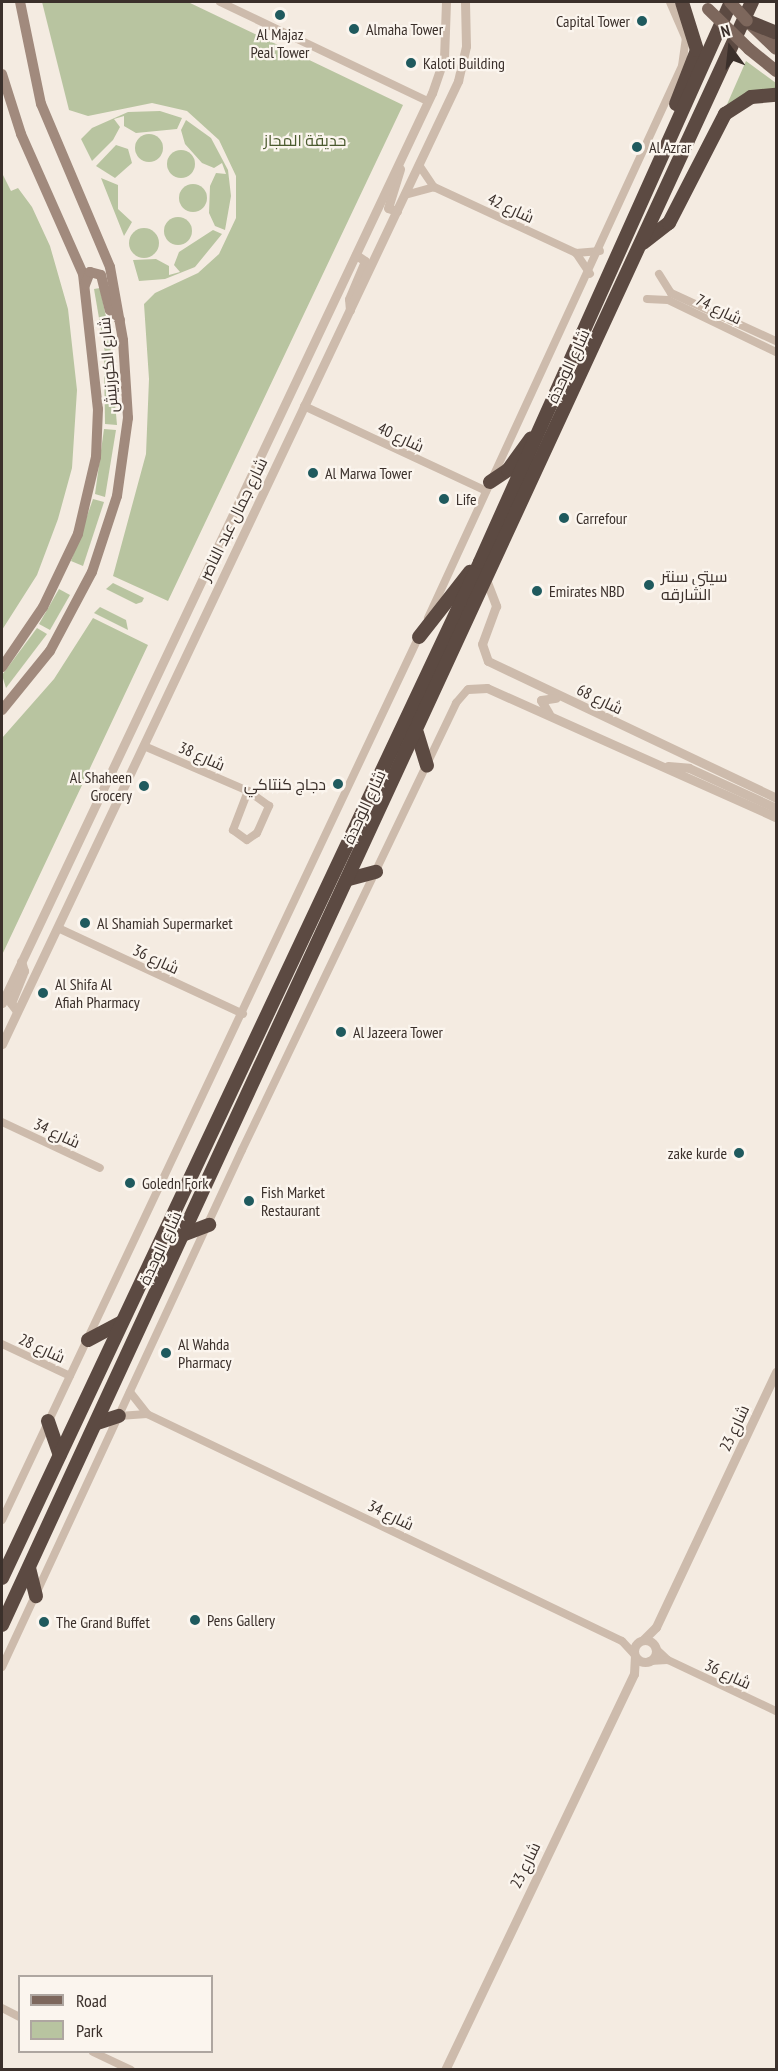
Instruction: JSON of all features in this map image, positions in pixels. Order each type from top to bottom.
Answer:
[{"type":"highway","points":[[674,133],[673,115],[697,50],[682,2]]},
{"type":"highway","name":"شارع الوحدة","points":[[2,1578],[480,562],[674,133],[730,2]]},
{"type":"highway","name":"شارع الوحدة","points":[[2,1625],[754,3]]},
{"type":"highway","points":[[747,21],[777,33]]},
{"type":"highway","points":[[643,243],[669,224],[725,114],[751,97],[777,95]]},
{"type":"highway","points":[[488,486],[508,470],[540,427]]},
{"type":"highway","points":[[419,637],[480,562]]},
{"type":"highway","points":[[417,733],[427,766]]},
{"type":"highway","points":[[349,879],[376,872]]},
{"type":"highway","points":[[185,1234],[209,1225]]},
{"type":"highway","points":[[88,1340],[124,1319]]},
{"type":"highway","points":[[97,1423],[119,1416]]},
{"type":"highway","points":[[48,1421],[60,1455]]},
{"type":"highway","points":[[28,1568],[36,1596]]},
{"type":"main road","name":"شارع الكورنيش","points":[[2,710],[65,626],[110,522],[126,444],[121,321],[101,240],[41,104],[20,2]]},
{"type":"main road","points":[[730,2],[777,49]]},
{"type":"main road","points":[[705,5],[749,49],[777,71]]},
{"type":"main road","name":"شارع الكورنيش","points":[[2,74],[21,134],[65,224],[85,285],[98,387],[91,483],[67,559],[36,618],[2,667]]},
{"type":"main road","points":[[85,285],[90,272],[101,275],[110,310],[121,321]]},
{"type":"street","points":[[220,2],[428,101]]},
{"type":"street","name":"شارع جمال عبد الناصر","points":[[2,1003],[399,167],[444,59],[446,2]]},
{"type":"street","name":"شارع جمال عبد الناصر","points":[[2,1044],[419,165],[463,63],[465,2]]},
{"type":"street","points":[[2,1520],[243,1014],[488,486],[590,274],[682,66],[686,39],[670,2]]},
{"type":"street","points":[[405,195],[434,187],[419,165]]},
{"type":"street","points":[[397,211],[388,208],[401,175],[399,167]]},
{"type":"street","name":"شارع 42","points":[[434,187],[576,253],[600,251]]},
{"type":"street","points":[[576,253],[590,274]]},
{"type":"street","points":[[350,310],[349,299],[364,261],[356,255]]},
{"type":"street","name":"شارع 74","points":[[659,274],[671,293],[777,341]]},
{"type":"street","name":"شارع 74","points":[[648,299],[668,300],[777,352]]},
{"type":"street","name":"شارع 40","points":[[304,406],[488,486]]},
{"type":"street","name":"شارع 68","points":[[487,582],[496,606],[483,639],[484,656],[567,700],[777,798]]},
{"type":"street","points":[[2,1667],[376,872],[427,766],[468,689],[487,688],[777,817]]},
{"type":"street","points":[[553,718],[541,700],[567,700]]},
{"type":"street","name":"شارع 38","points":[[144,746],[248,791],[269,806],[257,833],[247,840],[233,830],[248,791]]},
{"type":"street","points":[[665,766],[689,768],[777,808]]},
{"type":"street","name":"شارع 36","points":[[57,928],[243,1014]]},
{"type":"street","points":[[17,1011],[11,1003],[24,971],[21,962]]},
{"type":"street","name":"شارع 34","points":[[2,1122],[100,1168]]},
{"type":"street","name":"شارع 28","points":[[2,1344],[70,1376]]},
{"type":"street","name":"شارع 23","points":[[445,2070],[634,1674],[635,1655],[641,1641],[656,1627],[777,1372]]},
{"type":"street","name":"شارع 34","points":[[130,1392],[147,1414],[622,1641],[635,1655]]},
{"type":"street","name":"شارع 34","points":[[119,1416],[147,1414]]},
{"type":"street","name":"شارع 23","points":[[656,1627],[656,1647]]},
{"type":"street","name":"شارع 34","points":[[622,1641],[641,1641]]},
{"type":"street","points":[[635,1655],[649,1662],[656,1647],[641,1641]]},
{"type":"street","name":"شارع 36","points":[[656,1647],[668,1660],[777,1711]]},
{"type":"street","name":"شارع 36","points":[[649,1662],[668,1660]]},
{"type":"street","name":"شارع 23","points":[[634,1674],[649,1662]]},
{"type":"street","points":[[2,2008],[18,2016]]},
{"type":"street","points":[[95,2053],[131,2070]]},
{"type":"green space","name":"حديقة المجاز","points":[[42,2],[188,2],[403,105],[168,601],[113,576],[146,454],[149,379],[144,304],[155,293],[198,273],[219,254],[236,218],[236,176],[219,140],[187,111],[152,103],[88,116],[69,110]]},
{"type":"green space","points":[[746,61],[776,83],[776,89],[755,91],[725,109]]},
{"type":"green space","points":[[160,111],[182,118],[177,129],[136,133],[124,126],[124,116],[114,119],[120,127],[113,140],[92,161],[81,139],[92,128],[128,112]]},
{"type":"green space","points":[[186,120],[211,138],[228,170],[231,196],[225,230],[215,226],[209,213],[210,186],[216,173],[226,174],[222,163],[214,168],[202,163],[185,144],[181,130]]},
{"type":"green space","points":[[149,134],[159,138],[163,148],[159,158],[149,162],[139,158],[135,148],[139,138]]},
{"type":"green space","points":[[116,145],[128,149],[132,163],[115,178],[96,166]]},
{"type":"green space","points":[[181,150],[191,154],[195,164],[191,174],[181,178],[171,174],[167,164],[171,154]]},
{"type":"green space","points":[[2,173],[11,191],[18,188],[32,207],[50,246],[68,309],[77,390],[72,468],[58,519],[37,575],[2,630]]},
{"type":"green space","points":[[101,178],[118,185],[118,209],[132,222],[124,236]]},
{"type":"green space","points":[[193,184],[203,188],[207,198],[203,208],[193,212],[183,208],[179,198],[183,188]]},
{"type":"green space","points":[[178,217],[188,221],[192,231],[188,241],[178,245],[168,241],[164,231],[168,221]]},
{"type":"green space","points":[[144,228],[150,229],[158,237],[158,249],[150,257],[144,258],[138,257],[130,249],[129,243],[130,237],[138,229]]},
{"type":"green space","points":[[213,230],[222,234],[195,267],[165,279],[139,281],[133,260],[156,259],[169,266],[169,275],[180,272],[174,265],[179,252]]},
{"type":"green space","points":[[100,288],[111,353],[105,353],[94,289]]},
{"type":"green space","points":[[104,358],[111,358],[117,425],[105,424]]},
{"type":"green space","points":[[104,429],[116,430],[105,497],[95,494]]},
{"type":"green space","points":[[93,499],[104,502],[83,566],[71,561]]},
{"type":"green space","points":[[113,583],[144,598],[142,602],[136,604],[106,589]]},
{"type":"green space","points":[[59,589],[70,595],[50,630],[39,624]]},
{"type":"green space","points":[[100,607],[126,620],[128,630],[94,613]]},
{"type":"green space","points":[[93,618],[148,645],[2,955],[2,738],[54,679]]},
{"type":"green space","points":[[37,628],[47,634],[6,688],[2,675]]},
{"type":"place","name":"Al Majaz Peal Tower","points":[[280,15]]},
{"type":"place","name":"Capital Tower","points":[[642,21]]},
{"type":"place","name":"Almaha Tower","points":[[354,29]]},
{"type":"place","name":"Kaloti Building","points":[[411,63]]},
{"type":"place","name":"Al Azrar","points":[[637,147]]},
{"type":"place","name":"Al Marwa Tower","points":[[313,473]]},
{"type":"place","name":"Life","points":[[444,499]]},
{"type":"place","name":"Carrefour","points":[[564,518]]},
{"type":"place","name":"سيتي سنتر الشارقه","points":[[649,585]]},
{"type":"place","name":"Emirates NBD","points":[[537,591]]},
{"type":"place","name":"دجاج كنتاكي","points":[[338,784]]},
{"type":"place","name":"Al Shaheen Grocery","points":[[144,786]]},
{"type":"place","name":"Al Shamiah Supermarket","points":[[85,923]]},
{"type":"place","name":"Al Shifa Al Afiah Pharmacy","points":[[43,993]]},
{"type":"place","name":"Al Jazeera Tower","points":[[341,1032]]},
{"type":"place","name":"zake kurde","points":[[739,1153]]},
{"type":"place","name":"Goledn Fork","points":[[130,1183]]},
{"type":"place","name":"Fish Market Restaurant","points":[[249,1201]]},
{"type":"place","name":"Al Wahda Pharmacy","points":[[166,1353]]},
{"type":"place","name":"Pens Gallery","points":[[195,1620]]},
{"type":"place","name":"The Grand Buffet","points":[[44,1622]]}]
